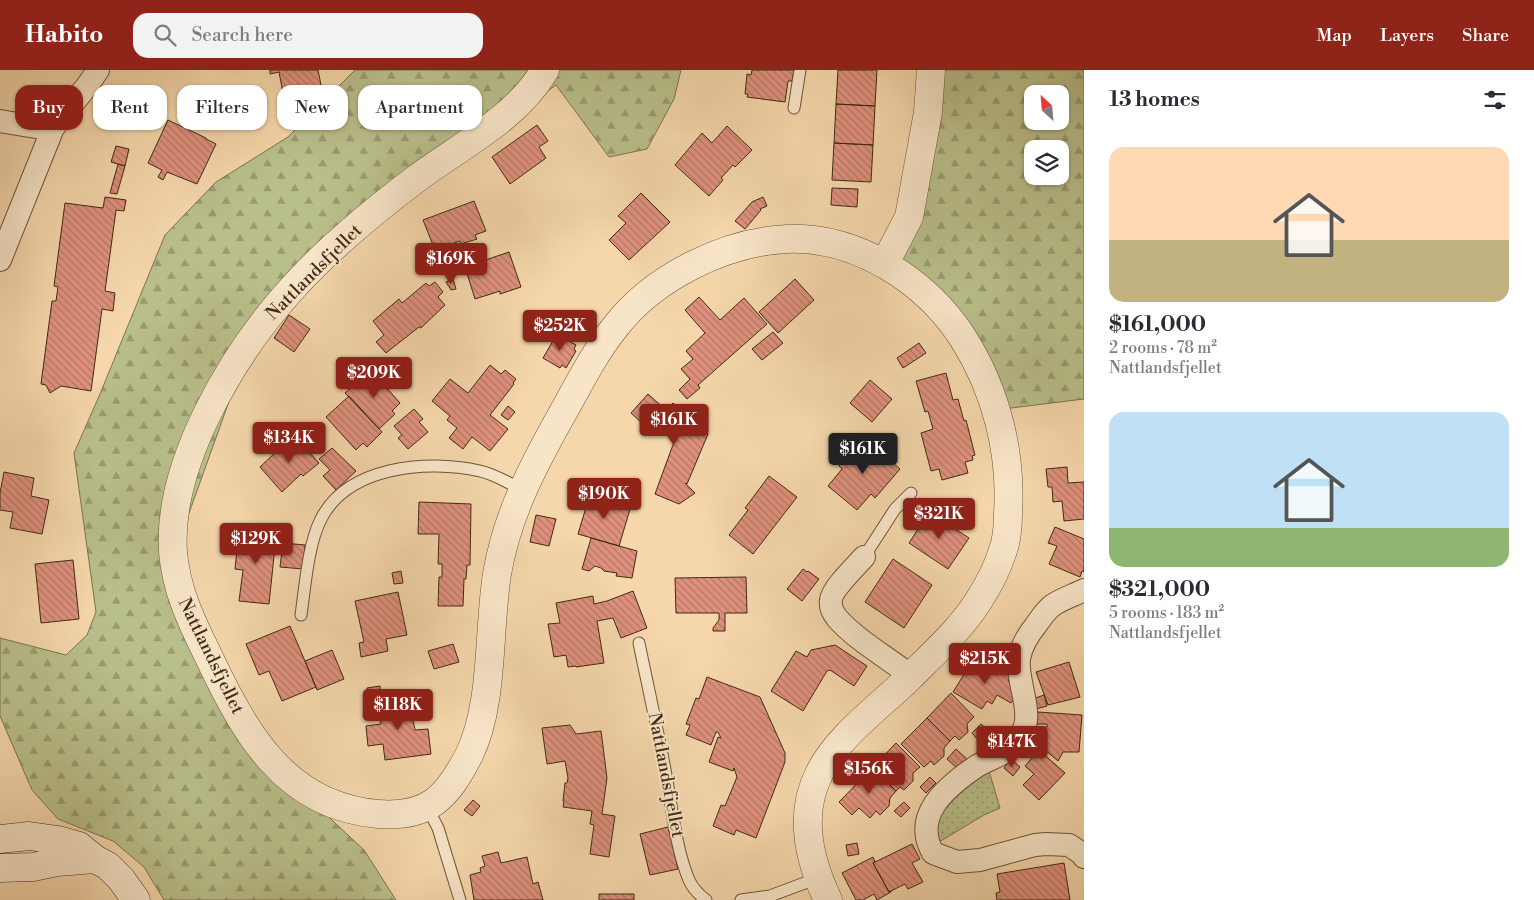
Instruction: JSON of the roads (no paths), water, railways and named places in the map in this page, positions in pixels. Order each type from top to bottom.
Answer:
[{"type":"street","points":[[83,91],[98,70]]},
{"type":"street","name":"Nattlandsfjellet","points":[[545,70],[536,86],[513,110],[416,178],[343,239],[288,293],[253,336],[201,424],[179,489],[174,515],[172,544],[178,588],[222,684],[256,740],[272,761],[292,781],[322,801],[341,807],[361,812],[402,815],[414,813],[427,807],[453,783],[474,743],[481,716],[488,673],[492,612],[507,530],[522,489],[541,451],[602,346],[617,324],[636,303],[664,281],[708,258],[764,242],[792,239],[841,246],[885,263],[926,294],[946,315],[962,336],[985,382],[1002,430],[1009,487],[1007,529],[1004,549],[978,602],[911,676],[846,738],[819,772],[808,810],[807,830],[810,850],[823,889]]},
{"type":"street","points":[[885,263],[909,218],[928,112],[931,70]]},
{"type":"street","points":[[0,121],[15,124]]},
{"type":"street","points":[[0,260],[52,130]]},
{"type":"street","points":[[864,557],[830,598],[831,608],[837,618],[862,640],[911,676]]},
{"type":"street","points":[[1084,590],[1054,604],[1046,610],[1027,637],[1020,652],[1019,680],[1026,709],[1024,731],[1010,748],[974,767],[946,790],[928,813],[926,820],[929,846],[933,854],[957,862],[980,860],[1035,845],[1046,844],[1069,845],[1084,856]]},
{"type":"street","points":[[0,839],[29,836],[58,840],[80,846],[108,866],[136,900]]},
{"type":"street","points":[[0,868],[33,867],[57,862],[95,858]]},
{"type":"lane","points":[[794,108],[800,70]]},
{"type":"lane","points":[[301,615],[313,542],[320,520],[338,497],[359,482],[374,475],[415,466],[451,466],[482,472],[522,489]]},
{"type":"lane","points":[[864,557],[895,509],[912,493]]},
{"type":"lane","name":"Nattlandsfjellet","points":[[640,643],[683,859],[695,891],[706,900]]},
{"type":"lane","points":[[427,807],[438,828],[460,900]]},
{"type":"lane","name":"Nattlandsfjellet","points":[[741,900],[823,889]]}]
